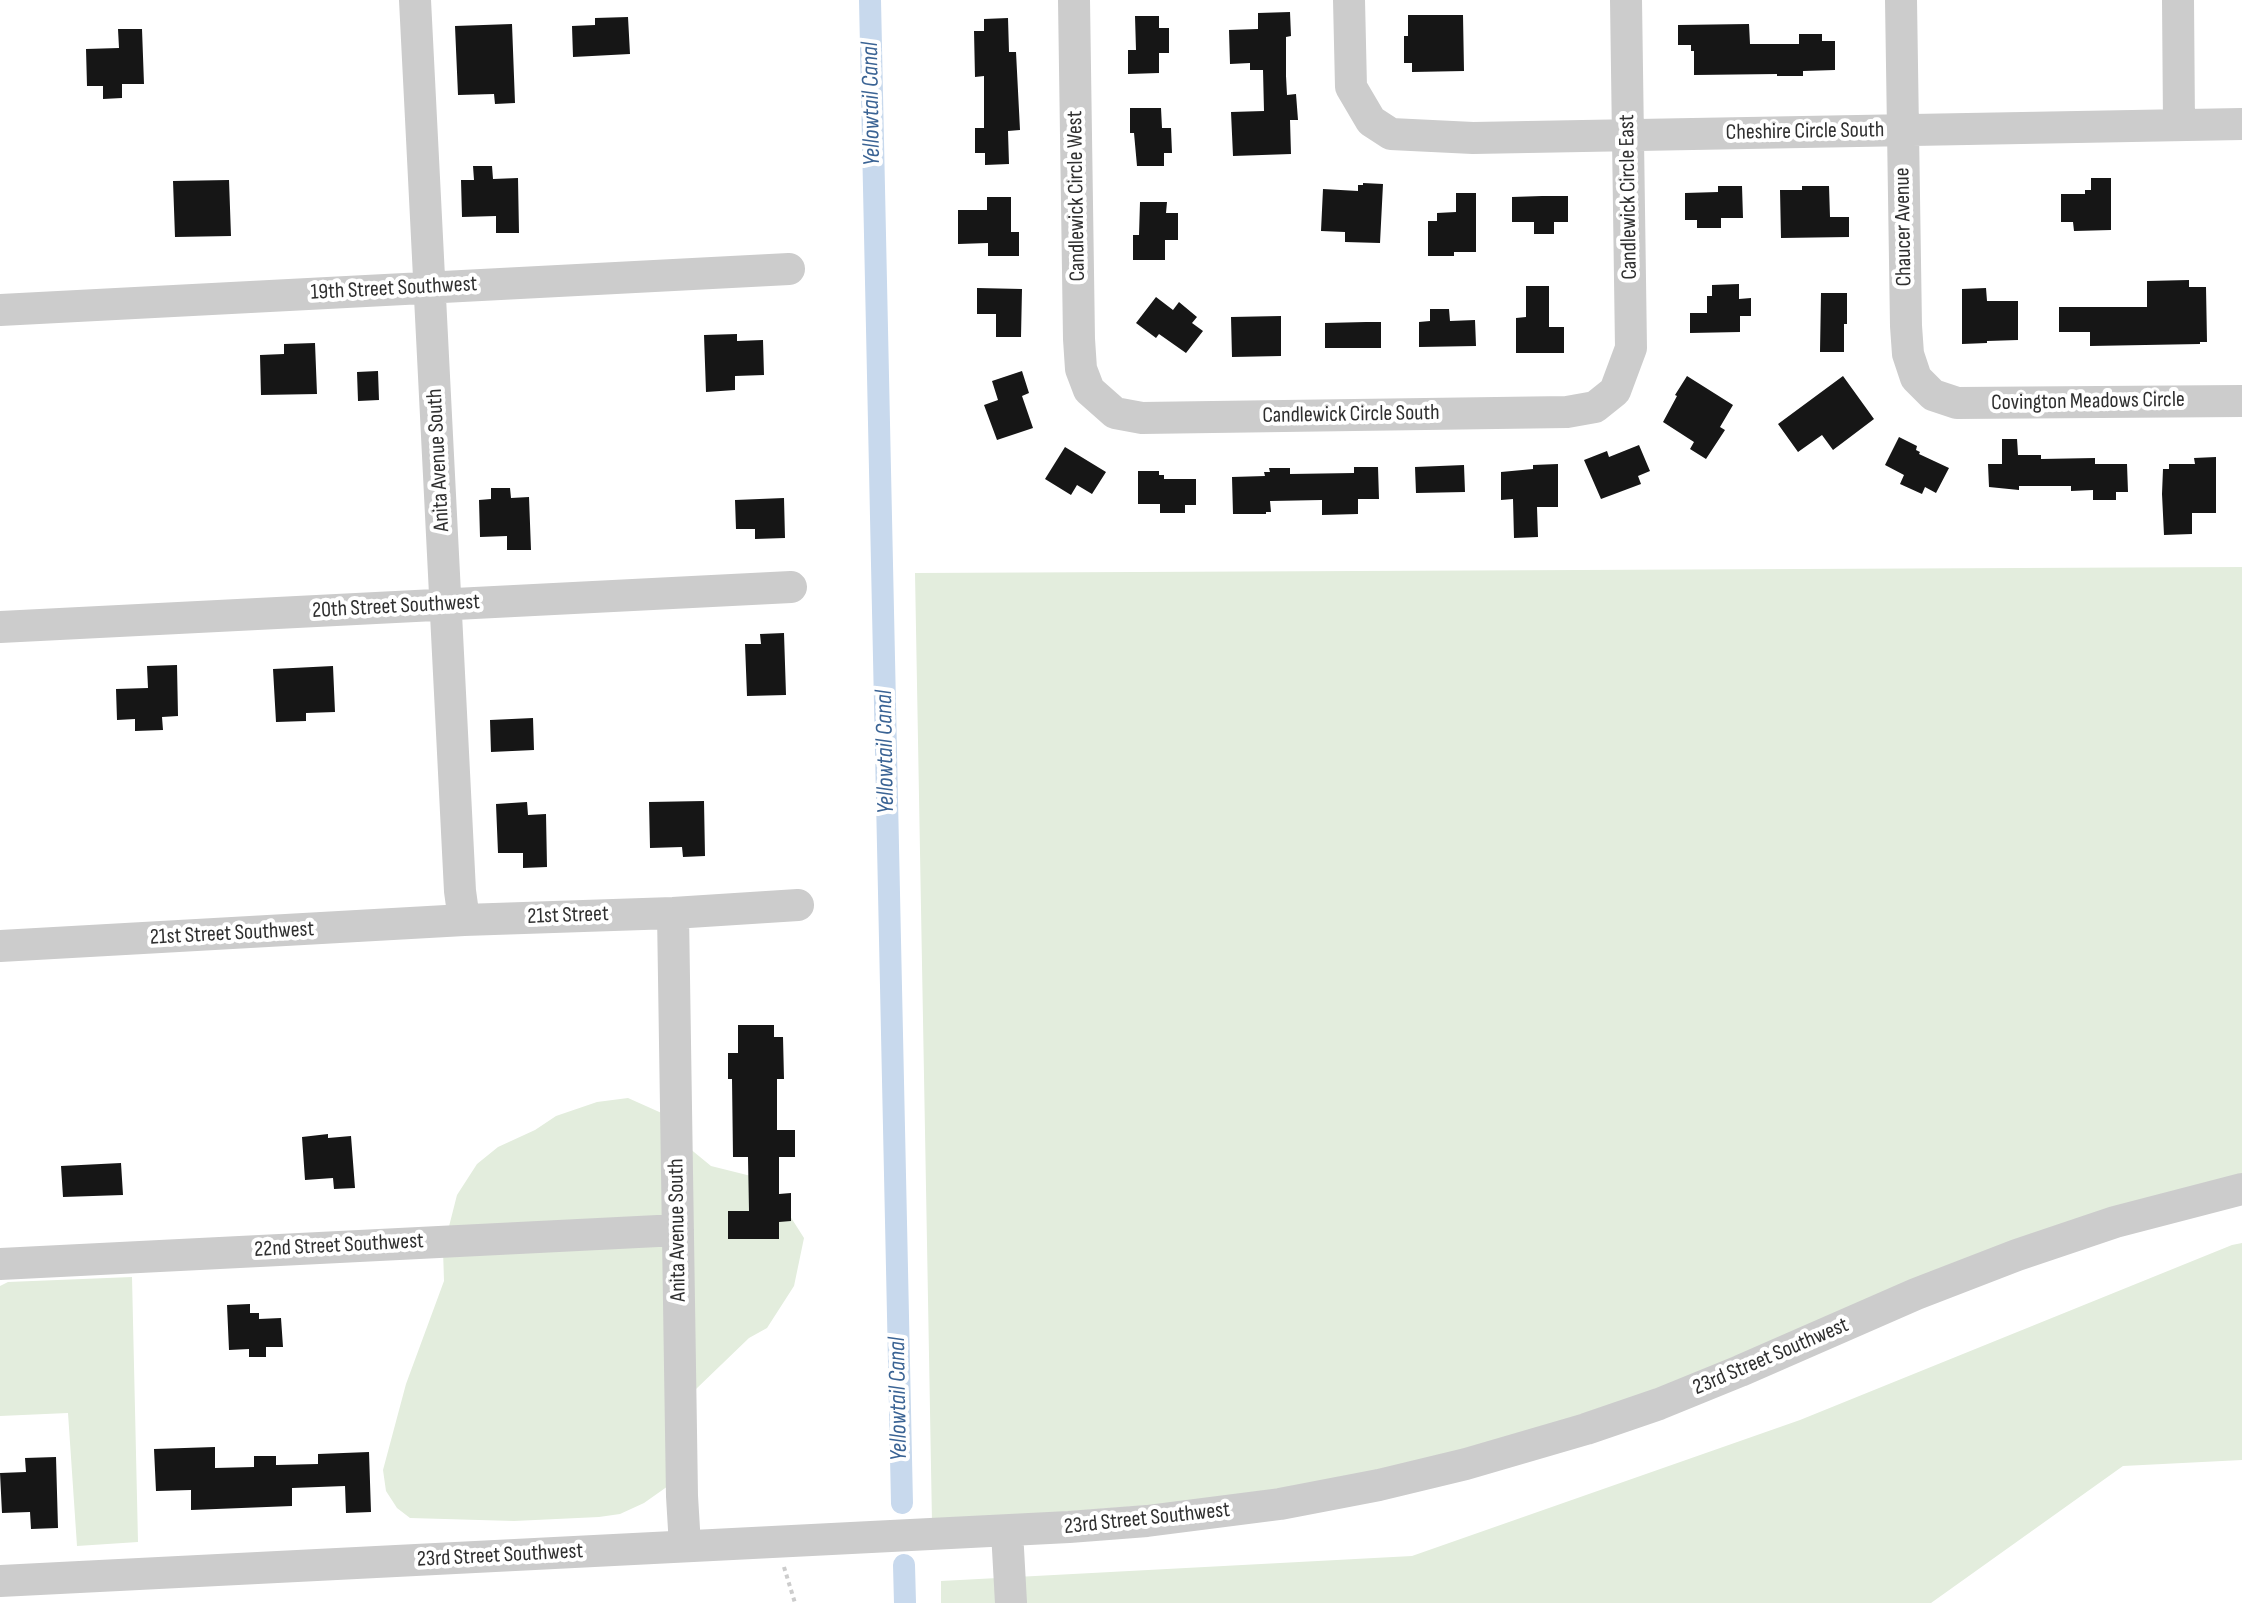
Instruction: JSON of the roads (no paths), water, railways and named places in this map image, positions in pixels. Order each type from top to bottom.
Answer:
[{"type":"street","name":"Anita Avenue South","points":[[415,0],[460,891],[464,920]]},
{"type":"street","name":"Candlewick Circle West","points":[[1074,0],[1079,339],[1081,369],[1089,390]]},
{"type":"street","name":"Cheshire Circle South","points":[[1349,0],[1351,87],[1371,121],[1391,134],[1473,138],[2242,124]]},
{"type":"street","name":"Candlewick Circle East","points":[[1615,391],[1631,348],[1626,0]]},
{"type":"street","name":"Chaucer Avenue","points":[[1901,0],[1908,354],[1916,378],[1935,396]]},
{"type":"street","points":[[2178,0],[2179,124]]},
{"type":"street","name":"19th Street Southwest","points":[[0,310],[789,269]]},
{"type":"street","name":"Candlewick Circle South","points":[[1089,390],[1115,413],[1142,418],[1567,412],[1595,407],[1615,391]]},
{"type":"street","name":"Covington Meadows Circle","points":[[1935,396],[1957,403],[2242,401]]},
{"type":"street","name":"20th Street Southwest","points":[[0,627],[791,587]]},
{"type":"street","points":[[673,913],[798,905]]},
{"type":"street","name":"Anita Avenue South","points":[[673,913],[685,1546]]},
{"type":"street","name":"21st Street","points":[[464,920],[673,913]]},
{"type":"street","name":"21st Street Southwest","points":[[0,946],[464,920]]},
{"type":"street","name":"23rd Street Southwest","points":[[13,1588],[685,1546],[1007,1531],[1147,1521],[1280,1504],[1379,1485],[1586,1429],[1659,1404],[1916,1294],[2017,1255],[2115,1222],[2242,1189]]},
{"type":"street","name":"22nd Street Southwest","points":[[0,1264],[678,1230]]},
{"type":"street","points":[[1007,1531],[1011,1603]]},
{"type":"waterway","name":"Yellowtail Canal","points":[[870,0],[902,1503]]},
{"type":"waterway","name":"Yellowtail Canal","points":[[904,1565],[905,1603]]}]
